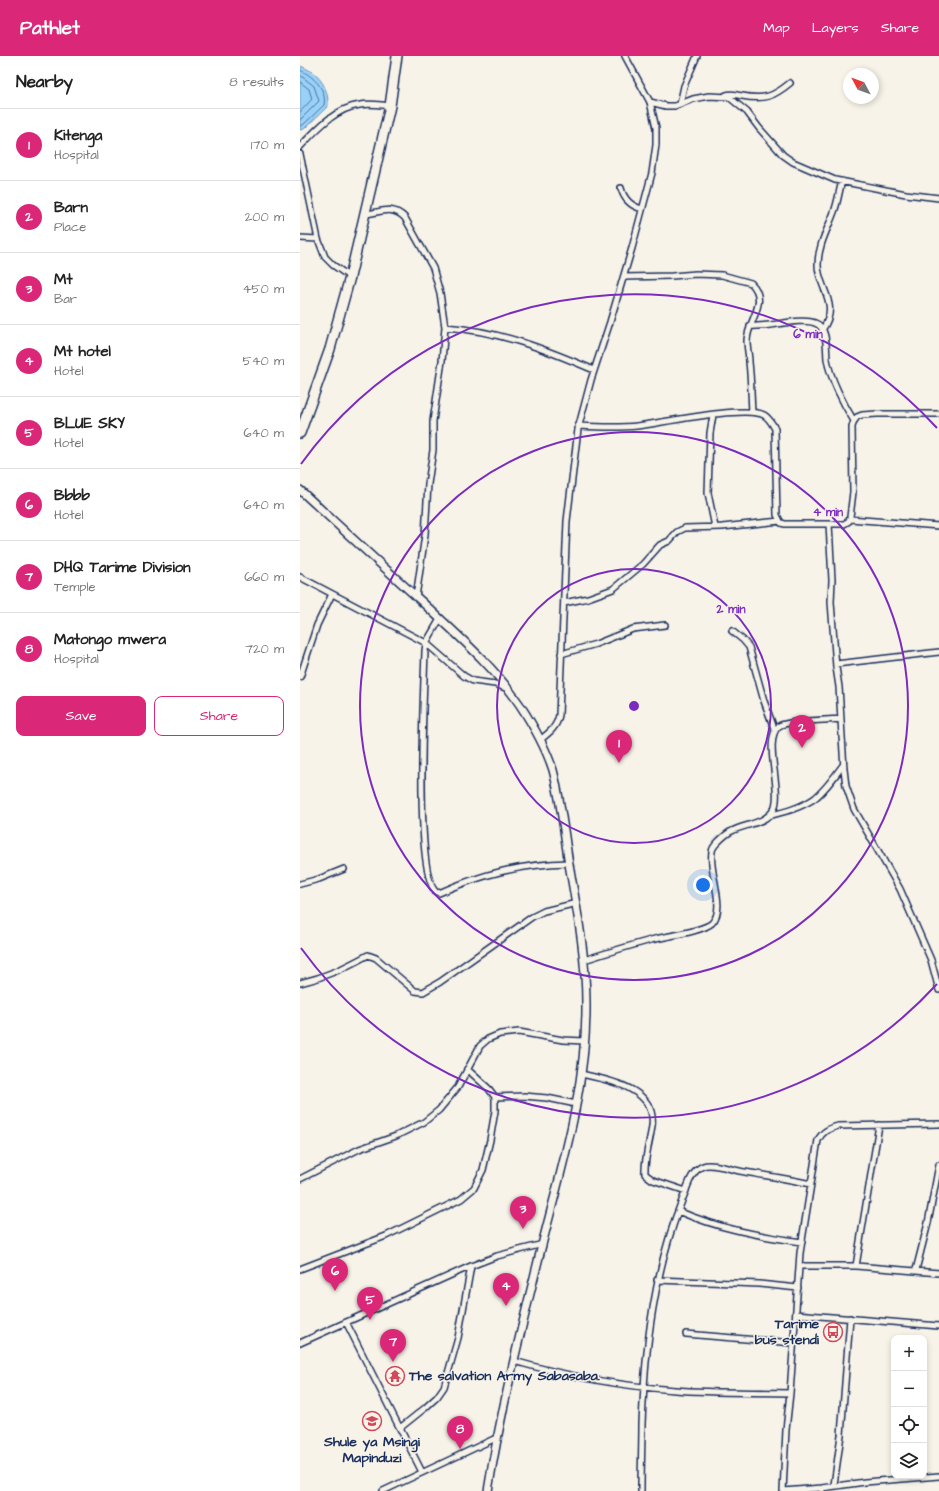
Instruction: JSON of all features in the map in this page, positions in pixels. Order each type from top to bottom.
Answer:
[{"type":"highway","points":[[300,433],[330,349],[350,277],[366,214],[390,106],[396,56]]},
{"type":"main road","points":[[300,490],[440,619],[487,665],[508,690],[521,706],[540,740],[552,770],[561,809],[577,903],[584,960],[586,1005],[584,1041],[576,1104],[567,1152],[496,1438],[488,1491]]},
{"type":"street","points":[[540,740],[554,728],[558,720],[560,706],[567,521],[578,426],[594,370],[624,277],[652,173],[656,145],[656,128],[650,102],[625,56]]},
{"type":"street","points":[[680,104],[684,86],[697,56]]},
{"type":"street","points":[[721,96],[728,94],[760,98],[769,97],[790,83]]},
{"type":"street","points":[[650,102],[666,106],[680,104],[709,96],[729,97],[740,105],[759,128],[788,158],[823,176],[906,194],[939,198]]},
{"type":"street","points":[[300,147],[325,123],[347,108],[359,105],[390,106]]},
{"type":"street","points":[[300,154],[318,239],[325,257],[333,265],[350,277]]},
{"type":"street","points":[[822,330],[830,314],[826,291],[818,267],[818,261],[820,248],[834,212],[842,181]]},
{"type":"street","points":[[622,188],[626,199],[642,208]]},
{"type":"street","points":[[366,214],[394,209],[400,212],[405,218],[433,268],[443,308],[445,327],[442,360],[433,421],[433,450],[428,484],[425,535],[416,597]]},
{"type":"street","points":[[300,238],[318,239]]},
{"type":"street","points":[[624,277],[722,275],[751,283],[757,290],[758,299],[758,308],[748,331],[747,341],[752,412]]},
{"type":"street","points":[[750,326],[759,327],[798,322],[816,323],[822,330],[826,344],[827,360],[830,371],[844,405],[854,421]]},
{"type":"street","points":[[445,327],[470,329],[503,336],[538,347],[594,370]]},
{"type":"street","points":[[578,426],[636,426],[713,415],[752,412],[764,414],[771,421],[775,429],[777,510],[780,521]]},
{"type":"street","points":[[564,603],[594,596],[613,589],[643,564],[660,545],[669,541],[680,530],[685,528],[715,527],[780,521],[785,524],[844,524],[850,519],[853,492],[852,427],[857,417],[868,415],[939,414]]},
{"type":"street","points":[[713,415],[710,433],[708,493],[715,527]]},
{"type":"street","points":[[850,519],[939,526]]},
{"type":"street","points":[[829,524],[832,580],[831,602],[841,719],[843,765],[846,786],[854,809],[900,889],[936,971],[939,990]]},
{"type":"street","points":[[300,577],[426,644],[464,676],[473,681],[495,684],[508,690]]},
{"type":"street","points":[[300,677],[318,625],[332,594]]},
{"type":"street","points":[[440,619],[426,644],[421,770],[423,836],[427,873],[433,890],[439,893],[471,880],[516,868],[542,864],[569,863]]},
{"type":"street","points":[[561,654],[596,644],[633,629],[664,625]]},
{"type":"street","points":[[584,960],[652,940],[702,928],[712,923],[718,908],[712,867],[712,852],[715,845],[732,831],[760,821],[770,814],[774,808],[776,802],[776,791],[773,750],[774,731],[751,654],[743,640],[732,631]]},
{"type":"street","points":[[836,664],[939,652]]},
{"type":"street","points":[[774,731],[779,726],[788,723],[841,719]]},
{"type":"street","points":[[765,817],[790,810],[815,798],[826,787],[843,765]]},
{"type":"street","points":[[300,884],[320,879],[344,869]]},
{"type":"street","points":[[300,983],[320,979],[368,956],[376,958],[415,991],[423,992],[440,982],[532,917],[544,911],[577,903]]},
{"type":"street","points":[[300,1179],[359,1149],[396,1136],[424,1122],[438,1110],[458,1087],[480,1046],[488,1039],[500,1034],[518,1032],[563,1040],[584,1041]]},
{"type":"street","points":[[300,1269],[386,1236],[462,1200],[474,1188],[482,1170],[495,1111],[495,1097],[467,1069]]},
{"type":"street","points":[[580,1074],[607,1080],[638,1093],[651,1110],[652,1124],[644,1167],[645,1174],[653,1180],[686,1191]]},
{"type":"street","points":[[495,1097],[524,1096],[548,1098],[576,1104]]},
{"type":"street","points":[[939,1124],[910,1126],[838,1126],[827,1129],[822,1134],[817,1146],[799,1266],[786,1430],[783,1491],[822,1489],[834,1485],[939,1476]]},
{"type":"street","points":[[856,1266],[879,1125]]},
{"type":"street","points":[[641,1491],[644,1387],[647,1347],[657,1280],[678,1211],[692,1176],[698,1168],[706,1165],[715,1165],[811,1184]]},
{"type":"street","points":[[916,1270],[928,1223],[939,1165]]},
{"type":"street","points":[[678,1211],[700,1221],[716,1226],[802,1242]]},
{"type":"street","points":[[300,1343],[471,1266],[497,1256],[543,1244]]},
{"type":"street","points":[[400,1428],[426,1408],[444,1387],[458,1338],[471,1266]]},
{"type":"street","points":[[799,1266],[856,1266],[939,1273]]},
{"type":"street","points":[[657,1280],[759,1284],[798,1288]]},
{"type":"street","points":[[796,1314],[939,1326]]},
{"type":"street","points":[[834,1485],[841,1435],[850,1318]]},
{"type":"street","points":[[346,1322],[422,1472]]},
{"type":"street","points":[[686,1334],[794,1343]]},
{"type":"street","points":[[514,1361],[543,1370],[572,1376],[644,1387],[676,1390],[790,1393]]},
{"type":"street","points":[[383,1491],[496,1438]]},
{"type":"water","points":[[300,66],[312,72],[321,81],[327,93],[328,106],[304,129],[300,130]]},
{"type":"place","name":"Barn","points":[[802,748]]},
{"type":"place","name":"Kitenga","points":[[619,763]]},
{"type":"place","name":"Mt","points":[[523,1229]]},
{"type":"place","name":"Bbbb","points":[[335,1291]]},
{"type":"place","name":"Mt hotel","points":[[506,1306]]},
{"type":"place","name":"BLUE SKY","points":[[370,1320]]},
{"type":"place","name":"Tarime bus stendi","points":[[833,1332]]},
{"type":"place","name":"DHQ Tarime Division","points":[[393,1362]]},
{"type":"place","name":"The salvation Army Sabasaba.","points":[[395,1376]]},
{"type":"place","name":"Shule ya Msingi Mapinduzi","points":[[372,1421]]},
{"type":"place","name":"Matongo mwera","points":[[460,1449]]}]
